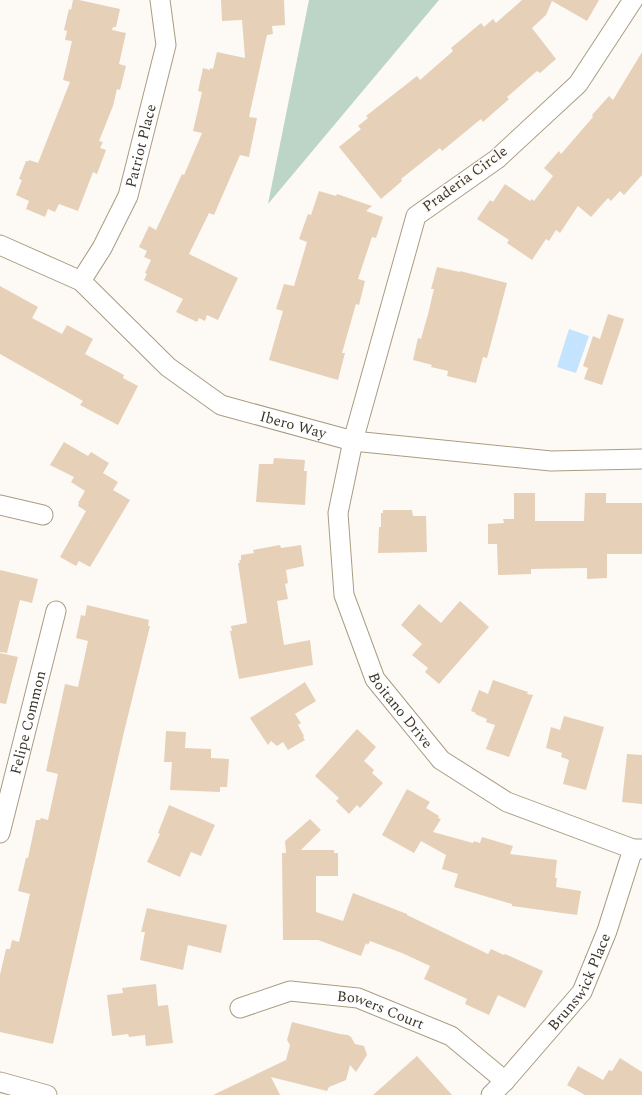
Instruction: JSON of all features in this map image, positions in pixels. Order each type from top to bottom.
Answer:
[{"type":"street","name":"Patriot Place","points":[[81,281],[102,248],[128,196],[166,45],[160,0]]},
{"type":"street","name":"Praderia Circle","points":[[353,441],[416,216],[497,159],[578,84],[633,0]]},
{"type":"street","name":"Ibero Way","points":[[0,245],[81,281],[168,367],[221,405],[353,441],[551,461],[642,459]]},
{"type":"street","name":"Boitano Drive","points":[[353,441],[338,513],[344,595],[375,679],[441,760],[507,802],[638,849]]},
{"type":"street","points":[[0,505],[43,515]]},
{"type":"street","name":"Felipe Common","points":[[0,833],[56,611]]},
{"type":"street","name":"Brunswick Place","points":[[492,1095],[582,992],[638,849]]},
{"type":"street","name":"Bowers Court","points":[[240,1008],[290,991],[358,998],[451,1036],[505,1081]]},
{"type":"street","points":[[0,1082],[47,1095]]},
{"type":"green space","points":[[309,0],[439,0],[268,204]]},
{"type":"water","points":[[569,329],[589,336],[576,373],[557,367]]},
{"type":"building","points":[[73,0],[120,9],[116,27],[113,27],[112,30],[126,33],[119,64],[126,66],[120,90],[117,89],[113,106],[99,141],[103,142],[100,148],[106,150],[97,174],[93,172],[78,211],[59,204],[55,212],[48,209],[45,217],[26,209],[29,201],[16,195],[22,180],[19,179],[26,161],[29,160],[38,163],[70,82],[63,80],[72,41],[65,40],[67,31],[64,30],[69,9],[71,10]]},
{"type":"building","points":[[221,0],[284,0],[285,25],[272,26],[273,34],[267,35],[249,117],[257,118],[249,157],[240,155],[214,215],[209,213],[189,254],[238,278],[218,320],[207,315],[205,321],[199,318],[197,322],[176,312],[183,299],[144,280],[147,274],[145,273],[151,260],[144,257],[147,251],[139,247],[149,226],[156,230],[182,174],[184,175],[202,133],[193,131],[202,92],[198,91],[203,68],[210,70],[210,68],[213,69],[217,52],[245,58],[242,20],[222,21]]},
{"type":"building","points":[[522,0],[599,0],[587,21],[552,1],[546,15],[532,28],[556,59],[540,73],[537,71],[507,97],[509,99],[483,122],[481,119],[442,151],[440,148],[401,179],[402,181],[381,199],[339,147],[361,129],[358,126],[368,118],[366,116],[417,76],[420,80],[453,51],[451,48],[481,23],[484,27],[493,19],[496,23]]},
{"type":"building","points":[[642,52],[642,175],[624,195],[620,191],[611,201],[608,198],[591,217],[578,206],[560,233],[556,230],[549,241],[546,239],[532,260],[507,243],[509,240],[477,219],[490,200],[493,202],[505,184],[530,201],[532,199],[534,201],[553,176],[544,168],[559,151],[561,154],[609,96],[613,100]]},
{"type":"building","points":[[319,191],[336,196],[337,194],[372,206],[366,211],[383,217],[376,238],[372,237],[358,279],[365,281],[359,305],[356,304],[342,353],[345,353],[338,380],[269,360],[283,311],[276,309],[284,284],[294,286],[307,242],[299,239],[308,214],[311,215]]},
{"type":"building","points":[[437,267],[460,271],[507,283],[487,358],[483,357],[476,383],[447,376],[448,371],[431,367],[432,365],[413,360],[418,338],[421,339],[428,314],[434,289],[431,289]]},
{"type":"building","points":[[0,286],[38,307],[32,318],[62,334],[67,325],[93,339],[85,354],[124,375],[123,378],[138,386],[118,425],[80,405],[83,401],[0,354]]},
{"type":"building","points":[[608,314],[624,319],[602,385],[584,379],[588,368],[583,366],[593,336],[600,339]]},
{"type":"building","points":[[64,442],[88,456],[91,452],[109,463],[103,473],[118,482],[113,490],[130,500],[90,567],[79,561],[76,566],[60,557],[86,511],[78,506],[78,503],[85,491],[71,482],[74,477],[50,465]]},
{"type":"building","points":[[274,458],[305,460],[304,471],[307,471],[305,505],[256,502],[259,464],[273,464]]},
{"type":"building","points":[[514,493],[535,493],[535,521],[584,521],[585,493],[606,493],[606,503],[642,503],[642,554],[607,554],[607,578],[587,579],[587,568],[531,569],[531,574],[498,575],[497,544],[488,544],[488,524],[504,523],[503,519],[514,519]]},
{"type":"building","points":[[383,510],[412,510],[413,516],[426,516],[427,552],[378,553],[379,527],[381,527],[381,513],[383,513]]},
{"type":"building","points":[[280,545],[281,548],[301,545],[304,566],[286,570],[288,583],[285,584],[288,599],[277,601],[284,645],[310,640],[313,665],[239,679],[230,631],[232,631],[231,626],[247,623],[238,563],[240,563],[239,560],[241,560],[241,555],[254,553],[253,550]]},
{"type":"building","points":[[0,570],[38,579],[32,603],[20,600],[7,653],[0,652]]},
{"type":"building","points":[[460,601],[489,627],[439,684],[425,672],[428,668],[412,655],[422,644],[401,625],[419,604],[441,623]]},
{"type":"building","points":[[87,605],[149,620],[148,626],[150,626],[124,732],[53,1044],[0,1032],[0,975],[6,949],[10,949],[12,940],[19,942],[30,894],[18,891],[26,858],[28,858],[36,820],[40,820],[41,818],[48,820],[58,774],[46,771],[65,684],[78,687],[88,641],[76,638],[81,615],[85,616]]},
{"type":"building","points":[[0,653],[18,657],[6,704],[0,703]]},
{"type":"building","points":[[493,680],[533,695],[509,757],[486,749],[495,725],[486,722],[487,719],[471,711],[479,690],[488,694]]},
{"type":"building","points":[[305,682],[316,701],[295,714],[301,723],[298,725],[305,740],[288,750],[283,742],[277,746],[271,741],[268,745],[250,718]]},
{"type":"building","points":[[564,716],[604,727],[586,790],[563,784],[569,760],[561,757],[562,753],[546,748],[551,727],[560,730]]},
{"type":"building","points":[[357,729],[376,747],[364,761],[374,770],[372,773],[383,783],[360,808],[357,805],[349,814],[336,801],[339,798],[315,776]]},
{"type":"building","points":[[166,731],[186,732],[185,748],[211,749],[211,758],[229,759],[227,787],[220,787],[220,792],[170,790],[172,762],[164,762]]},
{"type":"building","points":[[627,754],[642,755],[642,804],[622,802]]},
{"type":"building","points":[[407,789],[430,802],[426,808],[439,816],[438,818],[441,819],[433,832],[473,843],[474,841],[480,843],[482,837],[513,846],[510,854],[557,860],[555,878],[557,878],[556,887],[581,891],[577,915],[512,906],[512,904],[454,887],[458,874],[442,869],[446,855],[421,841],[414,853],[382,835]]},
{"type":"building","points":[[169,805],[215,825],[201,856],[191,852],[180,877],[147,862],[160,834],[158,833]]},
{"type":"building","points":[[310,819],[321,830],[301,850],[334,850],[334,853],[338,853],[338,876],[316,876],[316,912],[343,921],[353,893],[407,914],[488,954],[491,949],[543,971],[525,1008],[498,995],[489,1015],[465,1004],[467,999],[424,979],[430,966],[402,953],[370,941],[368,945],[366,943],[361,956],[318,940],[283,940],[282,853],[286,853],[285,841]]},
{"type":"building","points":[[147,908],[227,925],[221,953],[188,945],[183,970],[140,960],[145,932],[141,932]]},
{"type":"building","points":[[156,984],[158,1006],[168,1005],[173,1043],[146,1046],[145,1035],[129,1037],[128,1034],[112,1036],[107,995],[123,993],[122,988]]},
{"type":"building","points":[[292,1022],[348,1035],[355,1044],[364,1046],[367,1055],[356,1072],[350,1065],[346,1080],[329,1087],[327,1091],[271,1077],[280,1095],[213,1095],[286,1060],[290,1045],[287,1040]]},
{"type":"building","points":[[417,1056],[452,1095],[373,1095]]},
{"type":"building","points":[[620,1058],[642,1072],[642,1095],[585,1095],[567,1085],[578,1066],[603,1080],[609,1070],[612,1071]]}]
